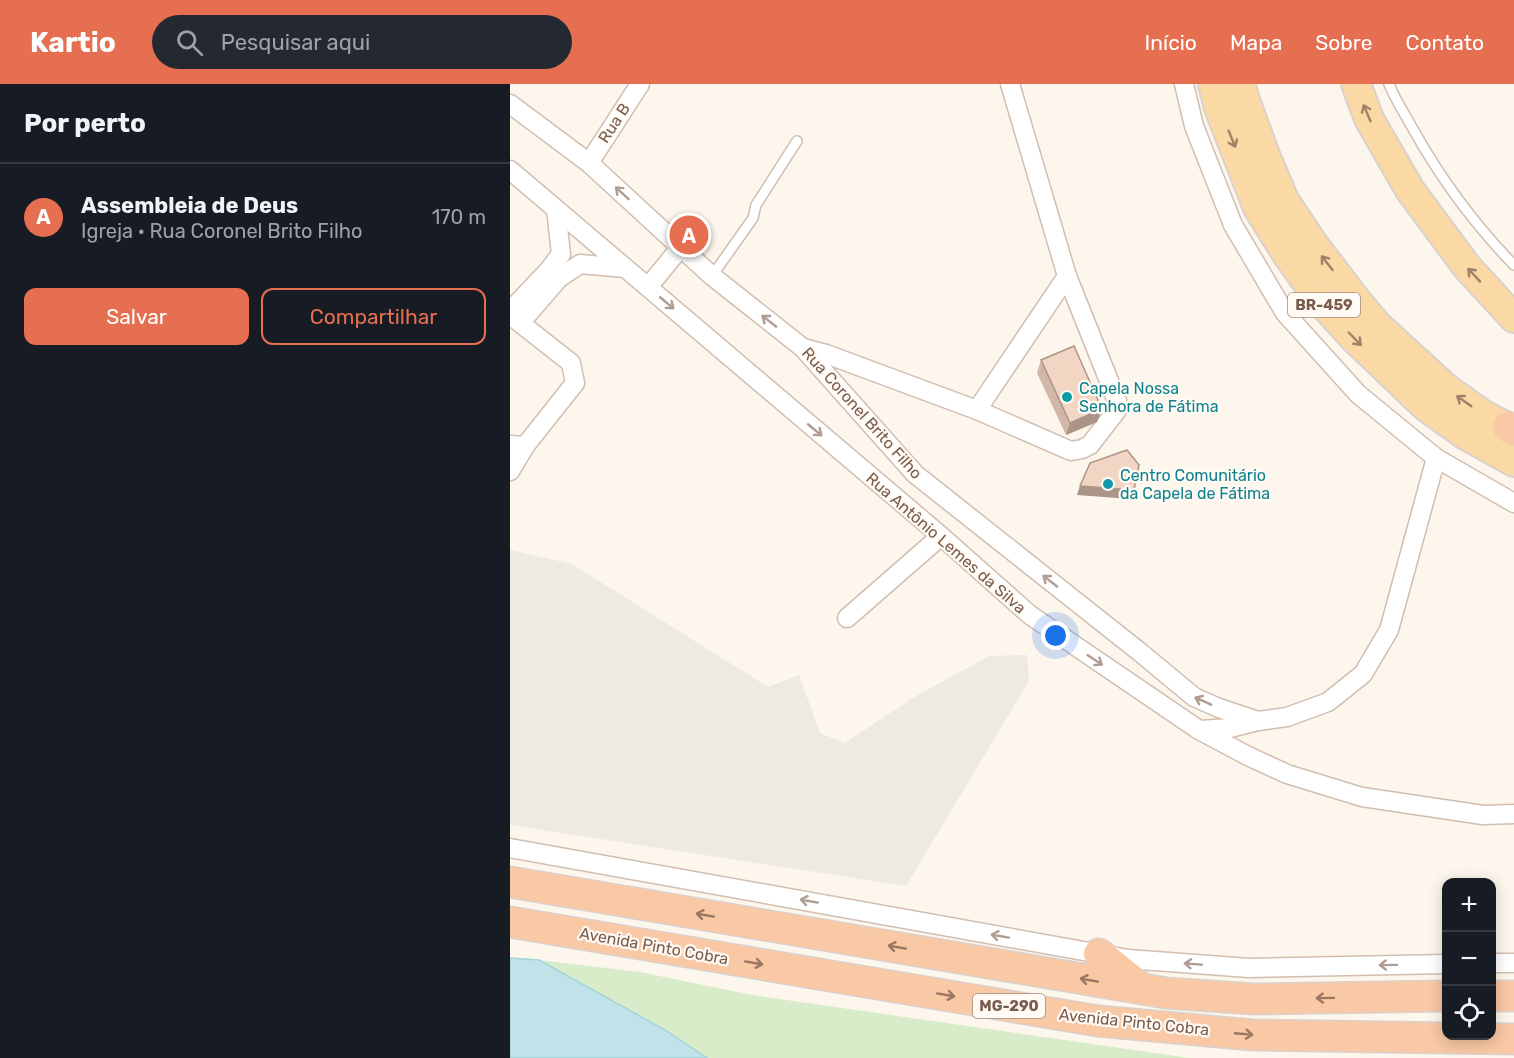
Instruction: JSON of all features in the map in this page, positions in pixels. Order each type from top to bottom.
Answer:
[{"type":"highway","name":"Avenida Pinto Cobra","points":[[510,882],[1166,993],[1254,999],[1442,996]]},
{"type":"highway","name":"Avenida Pinto Cobra","points":[[510,922],[1098,1021],[1253,1035],[1514,1039]]},
{"type":"highway","points":[[1099,954],[1142,989]]},
{"type":"highway","points":[[1496,996],[1514,996]]},
{"type":"main road","name":"BR-459","points":[[1213,84],[1219,108],[1258,208],[1288,256],[1323,303],[1355,339],[1425,406],[1464,434],[1514,462]]},
{"type":"main road","name":"BR-459","points":[[1240,84],[1265,155],[1284,200],[1349,291],[1378,326],[1447,389],[1482,414],[1512,429]]},
{"type":"main road","points":[[1356,84],[1369,119],[1410,190],[1467,267],[1514,318]]},
{"type":"street","points":[[803,348],[826,354],[977,410],[1071,451],[1082,450],[1090,445],[1117,410],[1117,401],[1068,276],[1010,84]]},
{"type":"street","points":[[1184,84],[1194,126],[1233,225],[1285,313],[1358,394],[1436,458],[1514,503]]},
{"type":"street","name":"Rua B","points":[[589,163],[631,87]]},
{"type":"street","name":"Rua Coronel Brito Filho","points":[[510,104],[589,163],[712,276],[803,348],[915,474],[1194,697],[1258,721]]},
{"type":"street","name":"Rua Antônio Lemes da Silva","points":[[510,170],[941,536],[1030,615],[1198,730],[1287,774],[1362,797],[1482,815],[1514,814]]},
{"type":"street","points":[[513,316],[561,254],[556,210]]},
{"type":"street","points":[[648,287],[680,248]]},
{"type":"street","points":[[513,316],[580,264],[625,268]]},
{"type":"street","points":[[977,410],[1068,276]]},
{"type":"street","points":[[510,471],[518,446],[575,383],[571,363],[513,316]]},
{"type":"street","name":"Rua Coronel Brito Filho","points":[[1198,730],[1230,728],[1287,717],[1328,702],[1364,674],[1389,630],[1436,458]]},
{"type":"street","points":[[847,618],[941,536]]},
{"type":"street","points":[[1144,693],[1160,669]]},
{"type":"street","points":[[1248,756],[1249,739],[1258,721]]},
{"type":"street","points":[[510,848],[1128,959],[1249,968],[1442,964]]},
{"type":"street","points":[[1496,963],[1514,963]]},
{"type":"lane","points":[[1389,84],[1429,157],[1465,211],[1514,265]]},
{"type":"lane","points":[[712,276],[753,218],[756,205],[797,141]]},
{"type":"shaded area","points":[[510,550],[572,564],[768,687],[799,675],[820,733],[845,743],[916,696],[989,656],[1027,655],[1029,681],[906,886],[510,825]]},
{"type":"green space","points":[[539,960],[640,972],[752,995],[1190,1058],[707,1058],[665,1030]]},
{"type":"water","points":[[510,958],[539,960],[665,1030],[707,1058],[510,1058]]},
{"type":"building","name":"Capela Nossa Senhora de Fátima","points":[[1074,346],[1102,409],[1070,423],[1041,360]]},
{"type":"building","name":"Centro Comunitário da Capela de Fátima","points":[[1127,450],[1139,465],[1134,490],[1080,486],[1090,463]]},
{"type":"place","name":"Assembleia de Deus","points":[[689,235]]},
{"type":"place","name":"Capela Nossa Senhora de Fátima","points":[[1067,397]]},
{"type":"place","name":"Centro Comunitário da Capela de Fátima","points":[[1108,484]]}]
